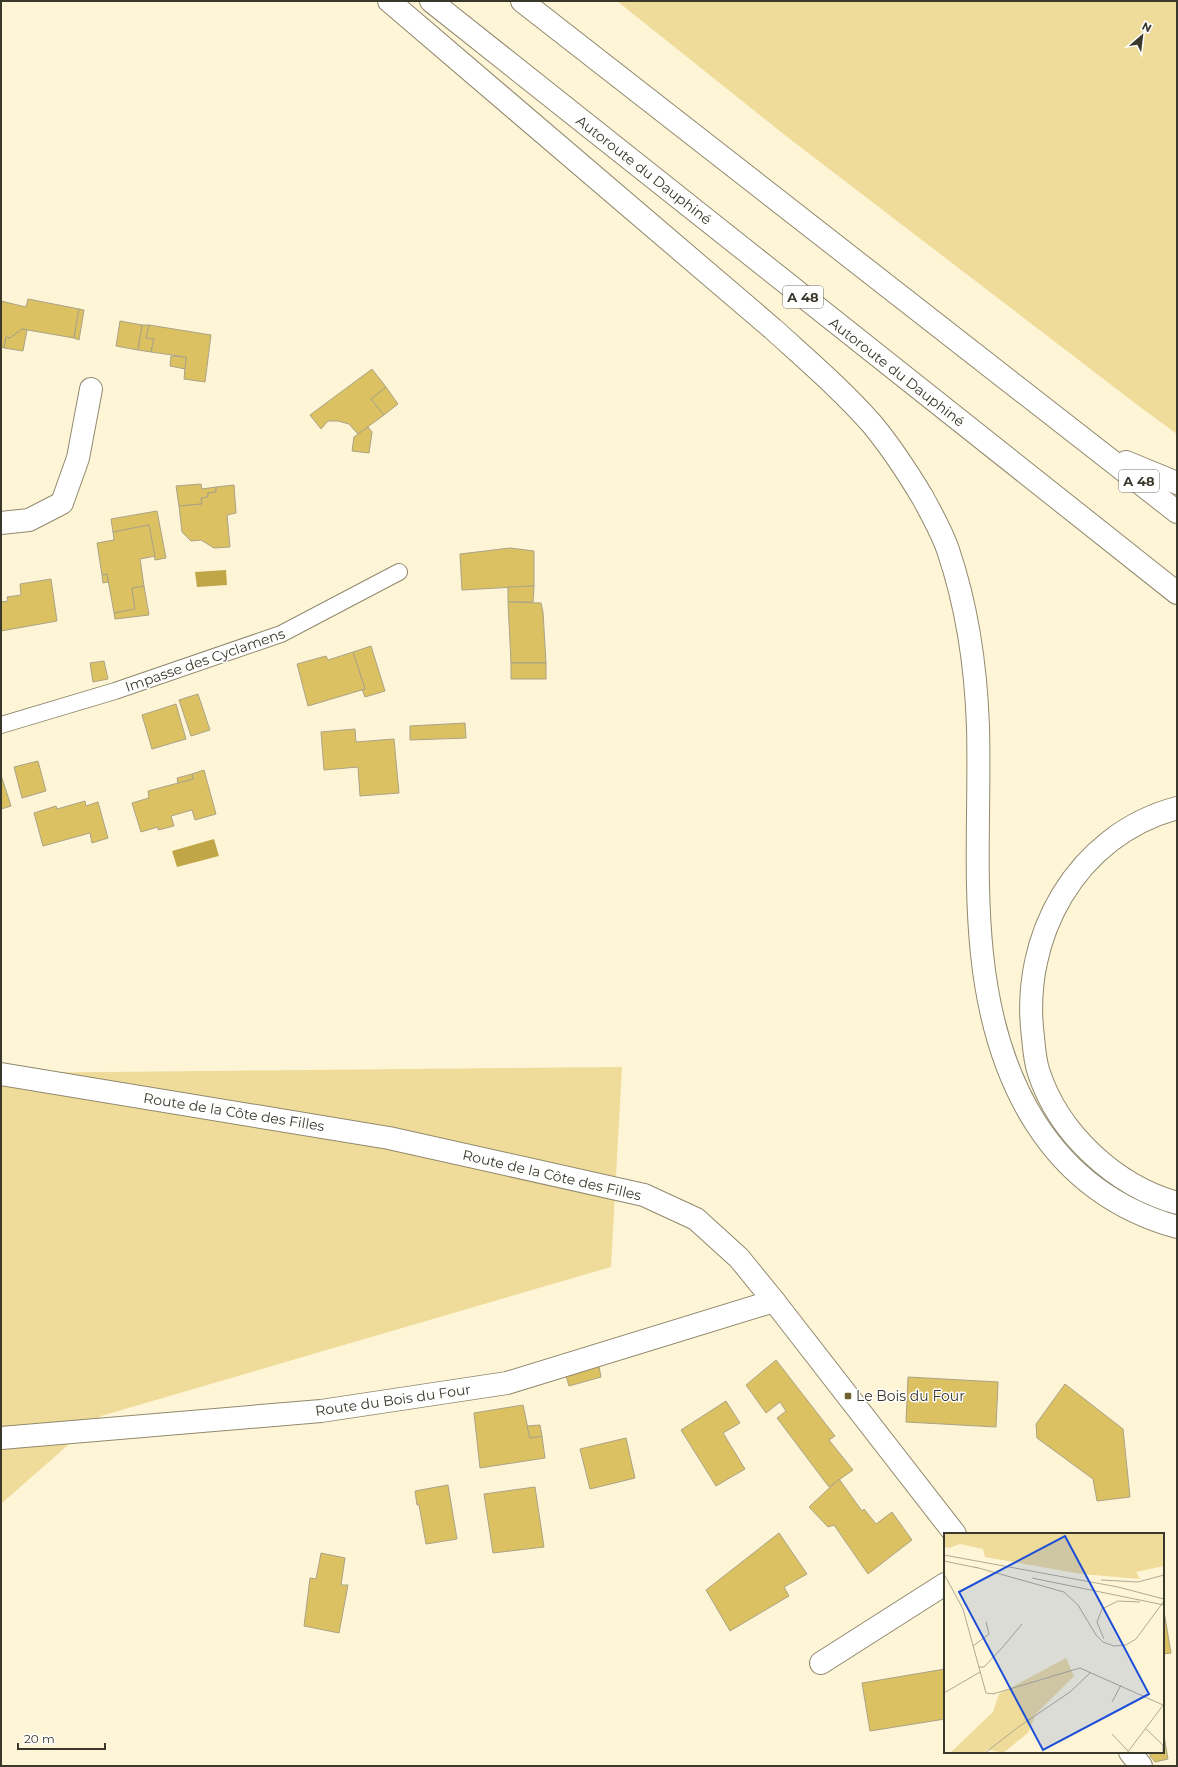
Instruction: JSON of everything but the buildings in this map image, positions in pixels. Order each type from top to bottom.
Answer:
[{"type":"main road","points":[[388,1],[779,334],[872,424],[914,483],[947,547],[959,584],[973,661],[978,725],[979,910],[982,955],[991,1011],[1005,1057],[1020,1097],[1038,1128],[1056,1151],[1076,1172],[1099,1191],[1118,1203],[1145,1216],[1177,1227]]},
{"type":"main road","name":"Autoroute du Dauphiné","points":[[431,1],[1177,593]]},
{"type":"main road","name":"A 48","points":[[522,1],[1101,451],[1177,512]]},
{"type":"main road","points":[[1,523],[29,520],[62,503],[78,458],[91,389]]},
{"type":"main road","points":[[1101,451],[1177,484]]},
{"type":"main road","points":[[1177,808],[1145,820],[1124,831],[1104,846],[1071,880],[1059,898],[1039,945],[1033,969],[1031,1022],[1038,1072],[1051,1100],[1065,1123],[1100,1161],[1116,1173],[1163,1199],[1177,1203]]},
{"type":"main road","name":"Route de la Côte des Filles","points":[[1,1074],[389,1138],[644,1195],[696,1219],[739,1258],[954,1533]]},
{"type":"main road","name":"Route du Bois du Four","points":[[1,1438],[321,1411],[507,1383],[774,1301]]},
{"type":"main road","points":[[821,1663],[944,1585]]},
{"type":"main road","points":[[1131,1753],[1142,1766]]},
{"type":"lane","name":"Impasse des Cyclamens","points":[[1,725],[115,691],[281,634],[358,595],[399,572]]},
{"type":"shaded area","points":[[617,1],[1177,1],[1177,434],[786,136]]},
{"type":"shaded area","points":[[226,570],[227,585],[197,587],[195,572]]},
{"type":"shaded area","points":[[214,839],[219,856],[177,867],[172,851]]},
{"type":"shaded area","points":[[622,1067],[611,1267],[101,1416],[1,1504],[1,1073]]},
{"type":"place","name":"Le Bois du Four","points":[[848,1396]]}]
